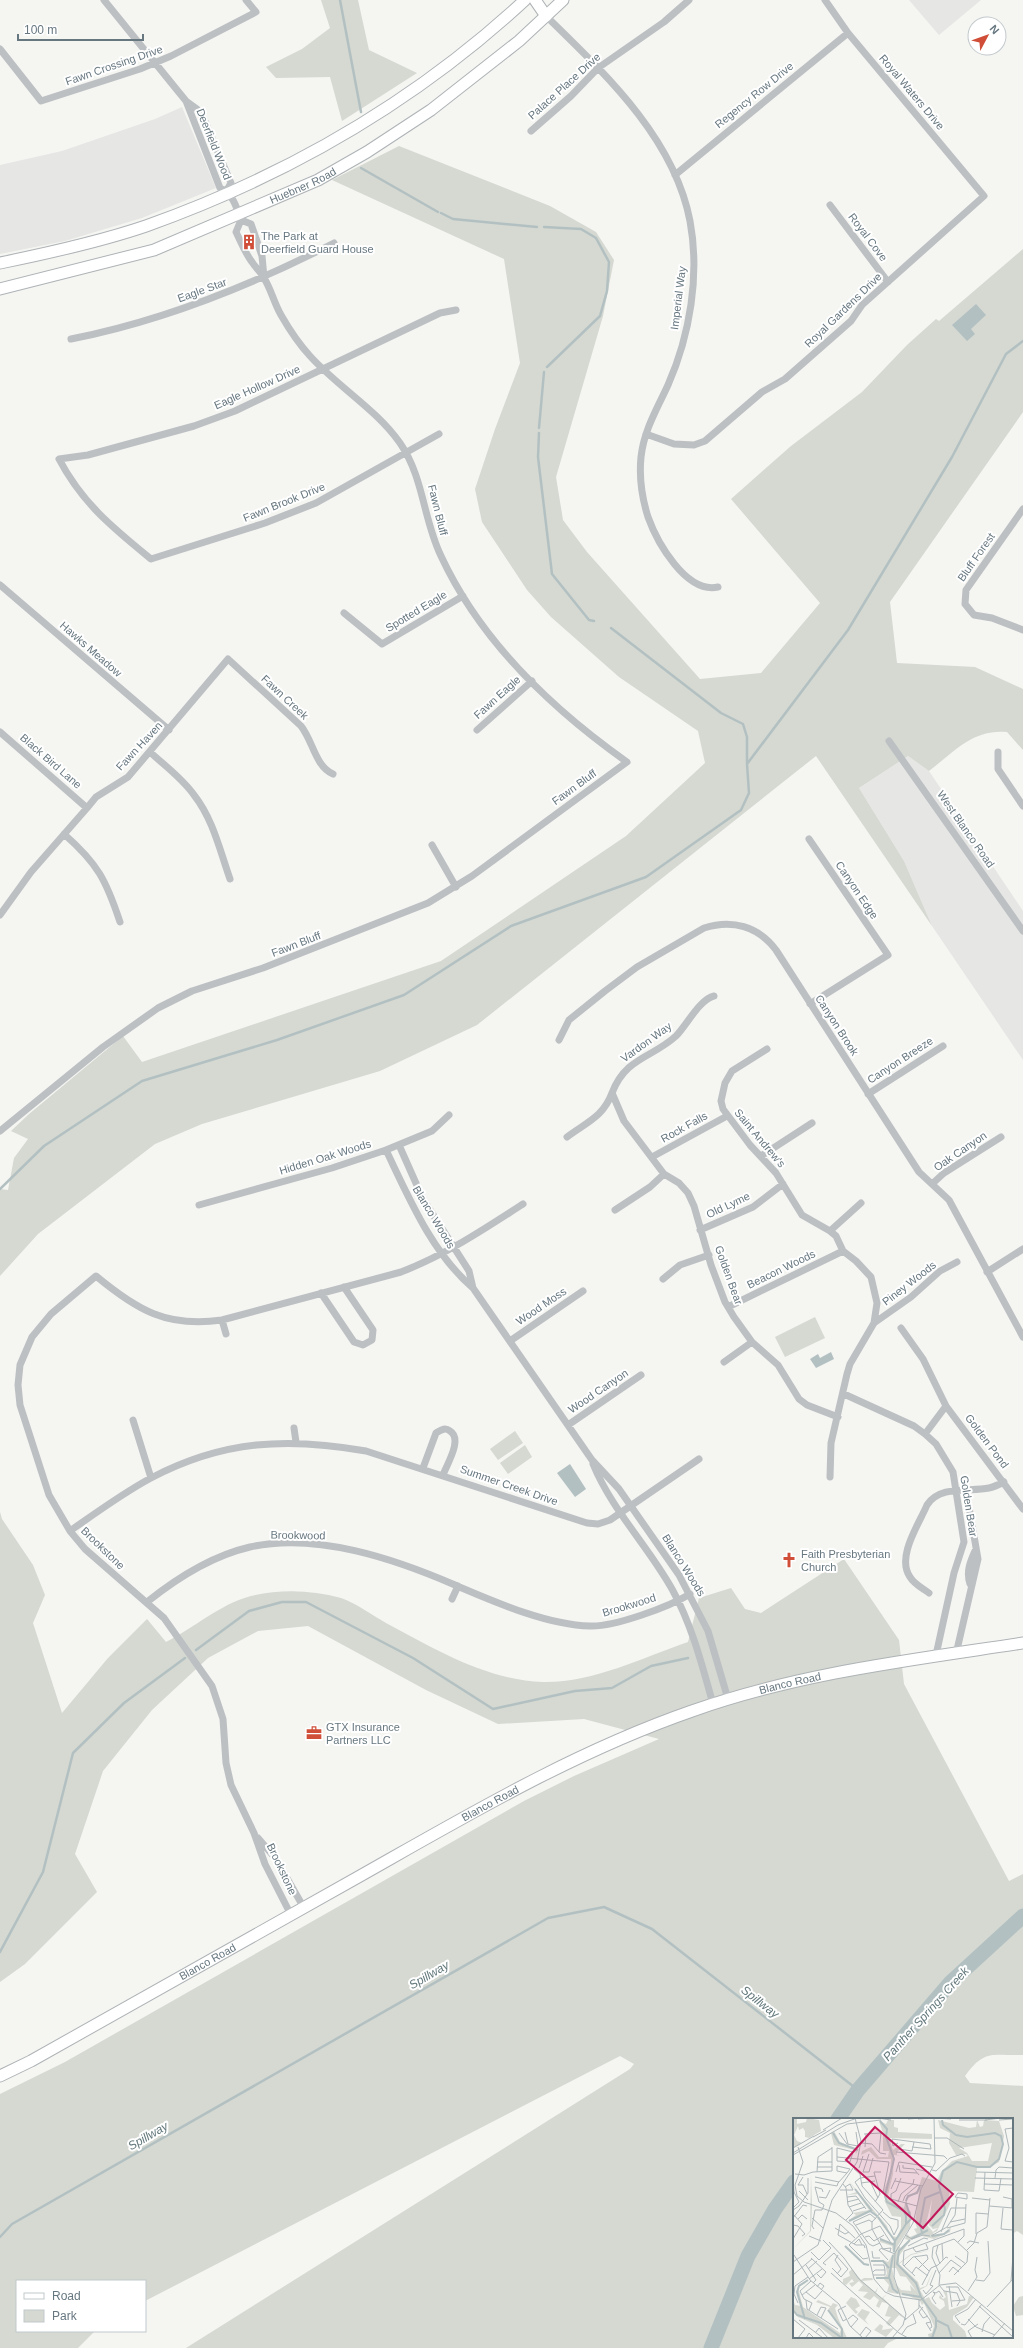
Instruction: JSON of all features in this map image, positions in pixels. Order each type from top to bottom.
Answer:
[{"type":"main road","points":[[0,263],[58,251],[146,226],[306,157],[400,100],[503,21],[526,0]]},
{"type":"main road","points":[[535,0],[546,16]]},
{"type":"main road","name":"Huebner Road","points":[[0,289],[154,250],[240,217],[318,180],[415,121],[519,41],[563,0]]},
{"type":"main road","name":"Blanco Road","points":[[0,2076],[31,2061],[550,1770],[644,1728],[728,1699],[824,1675],[936,1655],[956,1654],[1023,1644]]},
{"type":"street","name":"Deerfield Wood","points":[[104,0],[186,101],[197,109],[206,123],[231,183],[228,191],[220,188],[186,101]]},
{"type":"street","name":"Fawn Crossing Drive","points":[[0,49],[41,101],[154,63],[256,12],[246,0]]},
{"type":"street","name":"Palace Place Drive","points":[[531,131],[571,96],[598,68],[664,22],[689,0]]},
{"type":"street","name":"Royal Waters Drive","points":[[825,0],[848,33],[984,196]]},
{"type":"street","name":"Imperial Way","points":[[546,16],[635,107],[675,175],[684,200],[692,239],[692,288],[688,321],[680,353],[646,434],[641,458],[641,485],[648,516],[671,560],[690,580],[702,587],[718,587]]},
{"type":"street","name":"Regency Row Drive","points":[[675,175],[848,33]]},
{"type":"street","points":[[228,191],[240,217]]},
{"type":"street","name":"Royal Gardens Drive","points":[[646,434],[674,444],[694,445],[705,441],[762,392],[785,379],[850,321],[862,305],[984,196]]},
{"type":"street","name":"Royal Cove","points":[[830,205],[888,282]]},
{"type":"street","name":"Fawn Bluff","points":[[0,1131],[103,1047],[158,1008],[192,991],[263,968],[428,903],[456,887],[627,762],[581,726],[532,682],[481,624],[452,578],[433,537],[422,488],[407,454],[384,424],[339,385],[298,341],[281,315],[264,277],[251,261],[236,232],[240,217],[251,224],[262,256],[264,277]]},
{"type":"street","name":"Eagle Star","points":[[71,339],[111,331],[196,305],[264,277],[334,243]]},
{"type":"street","name":"Eagle Hollow Drive","points":[[151,559],[96,513],[70,480],[59,459],[88,455],[194,426],[236,411],[440,313],[456,310]]},
{"type":"street","name":"Fawn Brook Drive","points":[[151,559],[265,523],[316,503],[407,454],[439,434]]},
{"type":"street","name":"Bluff Forest","points":[[1023,509],[966,590],[965,604],[974,616],[992,618],[1023,630]]},
{"type":"street","name":"Hawks Meadow","points":[[0,584],[169,730]]},
{"type":"street","name":"Spotted Eagle","points":[[344,613],[382,644],[463,596]]},
{"type":"street","name":"Fawn Haven","points":[[0,915],[31,872],[96,797],[128,777],[228,659]]},
{"type":"street","name":"Fawn Creek","points":[[228,659],[301,726],[309,736],[320,764],[325,770],[333,774]]},
{"type":"street","name":"Fawn Eagle","points":[[478,730],[532,682]]},
{"type":"street","name":"Black Bird Lane","points":[[1,736],[87,808]]},
{"type":"street","name":"West Blanco Road","points":[[889,741],[1023,931]]},
{"type":"street","points":[[150,752],[186,785],[202,805],[214,831],[230,879]]},
{"type":"street","points":[[998,752],[998,769],[1023,806]]},
{"type":"street","points":[[64,834],[88,856],[101,874],[120,922]]},
{"type":"street","name":"Canyon Edge","points":[[809,838],[888,955],[810,1004]]},
{"type":"street","points":[[432,845],[456,887]]},
{"type":"street","name":"Canyon Brook","points":[[560,1040],[569,1020],[605,991],[637,967],[704,928],[715,924],[733,923],[750,928],[761,934],[776,950],[918,1172],[949,1200],[1023,1337]]},
{"type":"street","name":"Vardon Way","points":[[567,1137],[601,1114],[607,1106],[616,1083],[626,1069],[639,1058],[671,1040],[704,1001],[714,996]]},
{"type":"street","name":"Canyon Breeze","points":[[868,1094],[943,1046]]},
{"type":"street","name":"Saint Andrew's","points":[[766,1049],[736,1068],[725,1083],[721,1101],[727,1116],[783,1184],[794,1205],[802,1215],[836,1236],[843,1251],[856,1261],[871,1277],[877,1303],[874,1323],[850,1364],[831,1443],[830,1477]]},
{"type":"street","points":[[612,1093],[624,1121],[652,1157]]},
{"type":"street","name":"Hidden Oak Woods","points":[[199,1205],[332,1168],[386,1150],[432,1131],[449,1115]]},
{"type":"street","name":"Rock Falls","points":[[652,1157],[727,1116]]},
{"type":"street","points":[[760,1156],[812,1124]]},
{"type":"street","name":"Oak Canyon","points":[[932,1184],[944,1173],[1001,1137]]},
{"type":"street","name":"Blanco Woods","points":[[399,1145],[423,1199],[469,1271],[473,1288]]},
{"type":"street","name":"Blanco Woods","points":[[386,1150],[412,1204],[444,1254],[460,1277],[473,1288],[592,1460],[619,1488],[690,1594],[708,1631],[728,1699]]},
{"type":"street","name":"Golden Bear","points":[[652,1157],[664,1174],[679,1183],[688,1193],[694,1206],[700,1230],[728,1307],[752,1342],[778,1365],[799,1399],[807,1405],[838,1417]]},
{"type":"street","points":[[615,1210],[650,1188],[664,1174]]},
{"type":"street","name":"Old Lyme","points":[[700,1230],[753,1207],[783,1184]]},
{"type":"street","points":[[830,1231],[861,1203]]},
{"type":"street","points":[[226,1334],[222,1320],[400,1272],[444,1254],[523,1204]]},
{"type":"street","points":[[987,1272],[1023,1249]]},
{"type":"street","name":"Beacon Woods","points":[[728,1307],[843,1251]]},
{"type":"street","points":[[663,1279],[680,1265],[709,1255]]},
{"type":"street","name":"Piney Woods","points":[[874,1323],[911,1297],[940,1272],[957,1262]]},
{"type":"street","name":"Brookstone","points":[[222,1320],[193,1323],[155,1316],[131,1304],[96,1276],[37,1329],[23,1355],[18,1385],[20,1405],[42,1478],[49,1495],[70,1531],[85,1549],[147,1602],[178,1637],[212,1686],[223,1720],[226,1762],[231,1786],[254,1833],[265,1864],[291,1915]]},
{"type":"street","points":[[320,1293],[354,1342],[362,1346],[368,1344],[372,1340],[373,1330],[344,1287]]},
{"type":"street","name":"Wood Moss","points":[[510,1340],[583,1291]]},
{"type":"street","name":"Golden Pond","points":[[901,1328],[923,1359],[946,1406],[1023,1509]]},
{"type":"street","points":[[724,1362],[752,1342]]},
{"type":"street","name":"Wood Canyon","points":[[568,1425],[641,1375]]},
{"type":"street","name":"Golden Bear","points":[[844,1394],[914,1426],[925,1434],[945,1457],[953,1472],[964,1542],[954,1573],[936,1655]]},
{"type":"street","points":[[925,1434],[946,1406]]},
{"type":"street","points":[[133,1420],[151,1478]]},
{"type":"street","points":[[294,1428],[296,1442]]},
{"type":"street","points":[[423,1468],[436,1433],[444,1429],[449,1429],[453,1433],[456,1441],[443,1475]]},
{"type":"street","name":"Summer Creek Drive","points":[[70,1531],[151,1478],[178,1465],[212,1453],[239,1447],[296,1442],[330,1444],[366,1451],[423,1468],[587,1523],[598,1524],[610,1520],[699,1459]]},
{"type":"street","name":"Blanco Woods","points":[[592,1460],[600,1480],[678,1601],[699,1654],[713,1704]]},
{"type":"street","points":[[929,1593],[909,1577],[905,1563],[907,1552],[932,1498],[957,1490],[990,1488],[1004,1482]]},
{"type":"street","name":"Golden Bear","points":[[956,1654],[965,1619],[970,1584],[975,1577],[978,1559],[975,1551],[966,1490]]},
{"type":"street","name":"Brookwood","points":[[147,1602],[170,1583],[210,1561],[250,1547],[273,1544],[324,1545],[345,1548],[458,1586],[490,1601],[578,1626],[606,1625],[678,1601],[690,1594]]},
{"type":"street","points":[[452,1599],[458,1586]]},
{"type":"street","name":"Brookstone","points":[[254,1833],[276,1859],[304,1908]]},
{"type":"shaded area","points":[[909,0],[981,0],[939,35]]},
{"type":"shaded area","points":[[182,107],[216,188],[142,218],[65,241],[0,254],[0,165],[62,151],[155,119]]},
{"type":"shaded area","points":[[976,304],[986,315],[971,329],[975,334],[967,341],[952,325]]},
{"type":"shaded area","points":[[908,756],[929,771],[1023,911],[1023,1060],[932,926],[904,861],[859,788]]},
{"type":"shaded area","points":[[831,1352],[834,1359],[816,1368],[810,1359],[818,1354],[820,1358]]},
{"type":"shaded area","points":[[570,1464],[586,1489],[575,1497],[557,1473]]},
{"type":"green space","points":[[321,0],[358,0],[369,50],[417,73],[342,121],[330,77],[276,78],[266,67],[302,49],[330,28]]},
{"type":"green space","points":[[399,146],[550,206],[596,232],[614,260],[603,316],[556,477],[563,520],[587,552],[700,679],[761,673],[820,603],[731,499],[791,446],[862,392],[907,345],[936,319],[939,321],[1023,249],[1023,412],[890,602],[897,663],[975,667],[1023,689],[1023,750],[1007,732],[984,734],[956,749],[929,771],[908,756],[859,788],[904,861],[932,926],[816,756],[477,1025],[380,1071],[202,1124],[155,1144],[38,1234],[0,1276],[0,1189],[8,1190],[14,1158],[28,1139],[11,1131],[29,1114],[123,1036],[142,1062],[441,961],[626,836],[705,763],[698,731],[619,677],[551,617],[527,590],[482,522],[475,489],[495,429],[520,363],[504,259],[332,180]]},
{"type":"green space","points":[[815,1317],[825,1338],[785,1357],[775,1337]]},
{"type":"green space","points":[[515,1431],[523,1443],[498,1460],[490,1449]]},
{"type":"green space","points":[[525,1445],[532,1457],[508,1474],[500,1463]]},
{"type":"green space","points":[[0,1512],[2,1519],[33,1565],[45,1595],[33,1623],[62,1713],[108,1658],[147,1619],[166,1642],[218,1610],[251,1596],[274,1592],[296,1591],[318,1593],[341,1598],[364,1609],[386,1623],[442,1653],[462,1662],[501,1676],[543,1682],[561,1681],[598,1674],[688,1642],[699,1598],[731,1588],[745,1609],[761,1613],[844,1559],[899,1640],[904,1684],[1009,1881],[1023,1874],[1023,2055],[990,2055],[984,2057],[972,2067],[965,2076],[970,2083],[1023,2086],[1023,2235],[1017,2231],[1013,2233],[1013,2118],[793,2118],[793,2338],[898,2338],[888,2343],[884,2348],[186,2348],[630,2069],[634,2064],[620,2056],[146,2300],[146,2280],[16,2280],[16,2332],[94,2332],[78,2348],[0,2348],[0,2094],[65,2062],[524,1801],[574,1776],[659,1739],[584,1719],[498,1724],[426,1690],[308,1626],[258,1631],[208,1658],[152,1710],[103,1771],[75,1854],[97,1892],[25,1964],[0,1982]]},
{"type":"green space","points":[[1023,2296],[1023,2315],[1016,2316],[1013,2306],[1019,2297]]},
{"type":"waterway","points":[[340,0],[361,112]]},
{"type":"waterway","points":[[361,168],[438,212]]},
{"type":"waterway","points":[[441,213],[453,219],[537,227]]},
{"type":"waterway","points":[[544,227],[581,229],[596,238],[609,262],[607,291],[600,316],[547,367]]},
{"type":"waterway","points":[[0,1189],[44,1146],[142,1081],[277,1040],[404,995],[511,926],[646,877],[741,810],[749,793],[747,764],[848,630],[952,457],[1006,354],[1023,341]]},
{"type":"waterway","points":[[539,428],[544,372]]},
{"type":"waterway","points":[[539,433],[538,457],[552,574],[589,620],[594,621]]},
{"type":"waterway","points":[[611,628],[721,713],[743,724],[747,737],[747,763]]},
{"type":"waterway","points":[[196,1650],[249,1611],[282,1602],[306,1602],[413,1658],[493,1709],[575,1691],[612,1688],[651,1666],[688,1658]]},
{"type":"waterway","points":[[0,1952],[43,1872],[73,1753],[124,1703],[185,1658]]},
{"type":"waterway","name":"Spillway","points":[[0,2237],[12,2224],[548,1918],[604,1907],[652,1929],[858,2090]]},
{"type":"waterway","name":"Panther Springs Creek","points":[[839,2118],[858,2090],[951,1982],[1023,1916]]},
{"type":"waterway","name":"Panther Springs Creek","points":[[711,2348],[748,2256],[775,2209],[793,2183]]},
{"type":"place","name":"The Park at Deerfield Guard House","points":[[249,242]]},
{"type":"place","name":"Faith Presbyterian Church","points":[[789,1560]]},
{"type":"place","name":"GTX Insurance Partners LLC","points":[[314,1733]]}]
